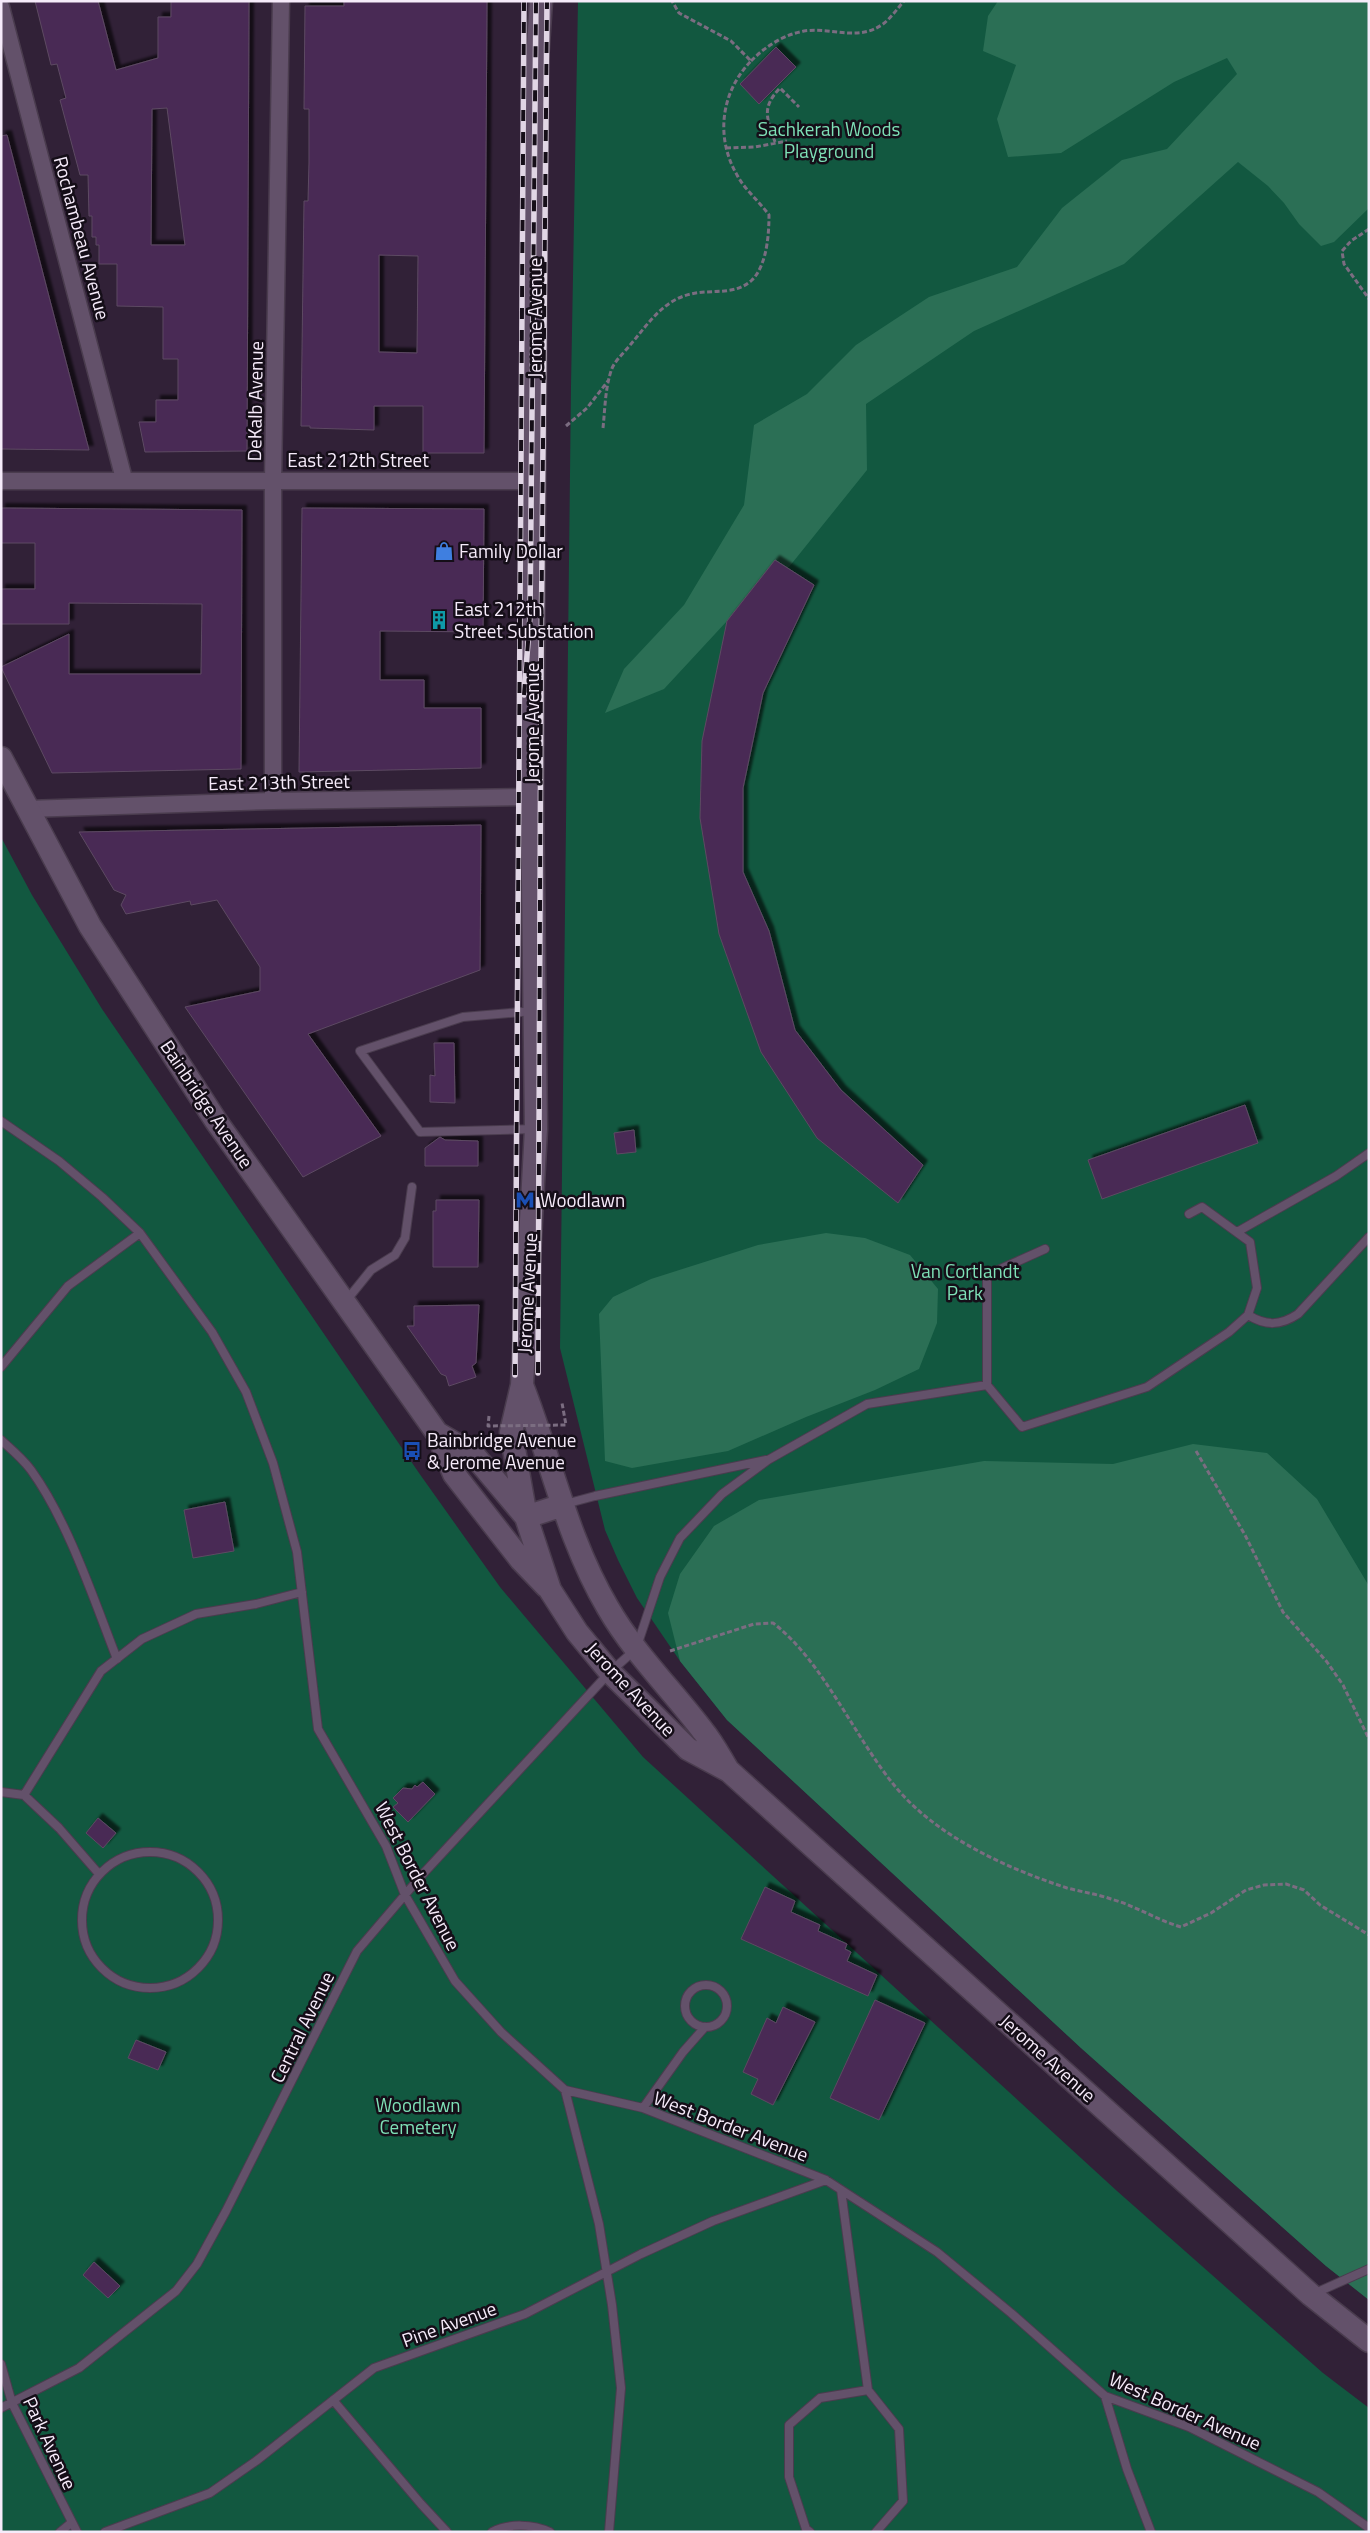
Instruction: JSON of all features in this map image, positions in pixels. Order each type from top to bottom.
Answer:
[{"type":"main road","name":"Jerome Avenue","points":[[541,1],[537,60],[532,797],[536,1129],[522,1385],[511,1432],[526,1517],[550,1590],[578,1632],[610,1672],[688,1749],[729,1771],[1311,2294],[1369,2341]]},
{"type":"main road","name":"Bainbridge Avenue","points":[[1,758],[90,926],[216,1121],[437,1433],[454,1474],[521,1560],[550,1590]]},
{"type":"main road","name":"Jerome Avenue","points":[[522,1385],[540,1430],[563,1505],[587,1569],[608,1609],[636,1649],[704,1733],[729,1771]]},
{"type":"main road","name":"Bainbridge Avenue","points":[[437,1433],[473,1454],[526,1517]]},
{"type":"main road","points":[[526,1517],[563,1505]]},
{"type":"street","name":"DeKalb Avenue","points":[[272,801],[273,480],[281,1]]},
{"type":"street","name":"Rochambeau Avenue","points":[[1,7],[124,479]]},
{"type":"street","name":"East 212th Street","points":[[1,481],[124,479],[534,481]]},
{"type":"street","name":"East 213th Street","points":[[27,809],[272,801],[532,797]]},
{"type":"lane","points":[[535,1010],[463,1017],[360,1051],[420,1132],[536,1129]]},
{"type":"lane","name":"West Border Avenue","points":[[1,1121],[59,1161],[102,1197],[140,1233],[212,1332],[246,1392],[273,1463],[297,1552],[318,1729],[386,1846],[405,1895],[454,1981],[501,2032],[565,2090],[643,2108],[826,2180],[937,2252],[1011,2313],[1105,2396],[1189,2427],[1309,2487],[1369,2528]]},
{"type":"lane","points":[[1237,1232],[1336,1176],[1369,1153]]},
{"type":"lane","points":[[344,1302],[370,1270],[395,1255],[405,1238],[412,1187]]},
{"type":"lane","points":[[1045,1249],[988,1275],[987,1385],[1022,1427],[1147,1387],[1229,1332],[1248,1314],[1257,1288],[1250,1242],[1202,1207],[1189,1214]]},
{"type":"lane","points":[[1,1367],[68,1286],[140,1233]]},
{"type":"lane","points":[[1248,1314],[1269,1324],[1281,1324],[1289,1320],[1298,1314],[1369,1237]]},
{"type":"lane","points":[[636,1649],[660,1577],[680,1538],[722,1494],[768,1460],[867,1404],[987,1385]]},
{"type":"lane","points":[[1,1440],[31,1469],[53,1509],[76,1556],[117,1659]]},
{"type":"lane","points":[[563,1505],[595,1496],[768,1460]]},
{"type":"lane","points":[[24,1795],[101,1671],[142,1639],[196,1614],[256,1604],[302,1592]]},
{"type":"lane","name":"Central Avenue","points":[[1,2408],[79,2368],[176,2291],[197,2264],[271,2126],[357,1951],[405,1895],[610,1672],[636,1649]]},
{"type":"lane","points":[[1,1792],[24,1795],[59,1828],[99,1874]]},
{"type":"lane","points":[[140,1852],[164,1852],[186,1861],[205,1877],[213,1890],[219,1913],[217,1937],[208,1958],[190,1976],[169,1986],[153,1988],[129,1985],[108,1974],[92,1956],[83,1934],[82,1910],[90,1887],[99,1874],[118,1859],[140,1852]]},
{"type":"lane","points":[[643,2108],[683,2052],[705,2028],[719,2023],[727,2011],[726,1996],[715,1987],[708,1985],[695,1988],[690,1992],[685,2004],[688,2017],[705,2028]]},
{"type":"lane","points":[[565,2090],[599,2224],[607,2271],[621,2388],[609,2532]]},
{"type":"lane","name":"Pine Avenue","points":[[104,2532],[210,2493],[256,2461],[374,2368],[525,2314],[607,2271],[713,2221],[826,2180]]},
{"type":"lane","points":[[840,2190],[868,2390],[899,2428],[903,2501],[876,2532]]},
{"type":"lane","points":[[1311,2294],[1369,2269]]},
{"type":"lane","name":"Park Avenue","points":[[1,2364],[12,2403],[76,2532]]},
{"type":"lane","points":[[810,2532],[806,2529],[789,2477],[789,2425],[820,2398],[868,2390]]},
{"type":"lane","points":[[1105,2396],[1127,2469],[1151,2532]]},
{"type":"lane","points":[[333,2400],[420,2504],[447,2532]]},
{"type":"lane","points":[[60,2532],[70,2523]]},
{"type":"lane","points":[[492,2532],[498,2528],[526,2525],[550,2532]]},
{"type":"path","points":[[672,1],[679,12],[731,42],[751,61]]},
{"type":"path","points":[[603,428],[604,407],[611,369],[619,357],[664,306],[691,294],[722,292],[738,288],[753,279],[760,267],[769,232],[769,215],[738,177],[726,148],[723,122],[726,102],[734,83],[751,61],[774,42],[791,34],[822,31],[851,34],[874,29],[884,24],[904,1]]},
{"type":"path","points":[[775,142],[766,110],[770,98],[780,88],[799,107]]},
{"type":"path","points":[[726,148],[755,147],[787,141]]},
{"type":"path","points":[[1369,229],[1351,241],[1342,251],[1344,264],[1369,299]]},
{"type":"path","points":[[566,426],[587,408],[609,380]]},
{"type":"path","points":[[489,1416],[488,1426],[566,1424],[562,1403]]},
{"type":"path","points":[[1196,1451],[1245,1535],[1283,1612],[1327,1662],[1343,1685],[1369,1739]]},
{"type":"path","points":[[670,1652],[754,1624],[773,1623],[788,1634],[812,1664],[866,1748],[915,1808],[955,1838],[978,1851],[1042,1878],[1067,1888],[1112,1899],[1161,1922],[1181,1927],[1211,1913],[1246,1890],[1264,1885],[1286,1884],[1304,1890],[1320,1905],[1369,1934]]},
{"type":"green space","name":"Van Cortlandt Park","points":[[578,1],[1369,1],[1369,2300],[1326,2266],[1081,2048],[727,1720],[680,1661],[637,1598],[605,1530],[560,1348],[571,386]]},
{"type":"green space","points":[[998,1],[1369,1],[1369,208],[1334,242],[1321,246],[1299,224],[1284,203],[1268,186],[1238,162],[1124,264],[974,331],[866,404],[867,470],[789,567],[727,621],[664,689],[605,713],[624,669],[684,605],[744,505],[754,425],[807,394],[856,345],[929,297],[1017,267],[1062,208],[1122,160],[1167,149],[1237,74],[1227,58],[1174,82],[1061,153],[1008,157],[997,119],[1016,65],[983,51],[988,16]]},
{"type":"green space","name":"Woodlawn Cemetery","points":[[1,837],[32,895],[102,1009],[419,1473],[500,1587],[643,1757],[1117,2191],[1323,2373],[1369,2408],[1369,2532],[1,2532]]},
{"type":"green space","points":[[826,1233],[865,1238],[910,1255],[938,1289],[937,1323],[919,1369],[875,1390],[806,1417],[728,1451],[632,1468],[605,1461],[599,1314],[613,1297],[651,1279],[758,1245]]},
{"type":"green space","points":[[1193,1444],[1267,1453],[1317,1499],[1369,1586],[1369,2300],[1326,2266],[1081,2048],[727,1720],[680,1661],[668,1613],[680,1574],[714,1526],[759,1500],[984,1461],[1113,1464]]},
{"type":"building","points":[[35,1],[98,1],[116,70],[158,58],[158,17],[171,17],[171,1],[249,1],[247,451],[145,452],[139,422],[156,422],[156,400],[178,400],[178,359],[163,359],[163,307],[117,306],[117,264],[99,264],[99,245],[96,245],[96,237],[92,237],[92,216],[89,216],[88,175],[80,175],[60,100],[66,98],[57,64],[51,65]],"holes":[[[167,108],[185,245],[151,245],[152,109]]]},
{"type":"building","points":[[344,1],[487,1],[484,453],[423,453],[423,406],[374,406],[374,430],[310,428],[310,426],[301,426],[304,201],[308,201],[309,162],[309,109],[304,109],[305,6],[344,6]],"holes":[[[379,255],[418,256],[417,353],[379,352]]]},
{"type":"building","points":[[776,47],[796,67],[759,104],[740,84]]},
{"type":"building","points":[[7,135],[89,450],[1,449],[1,136]]},
{"type":"building","points":[[1,508],[242,510],[241,769],[52,773],[1,667],[69,634],[69,674],[201,674],[202,604],[69,603],[69,624],[1,624],[1,589],[35,589],[35,543],[1,543]]},
{"type":"building","points":[[302,508],[484,509],[483,632],[380,631],[380,680],[424,680],[424,708],[481,708],[481,768],[299,772]]},
{"type":"building","points":[[775,560],[814,585],[763,693],[743,788],[743,872],[769,931],[795,1030],[841,1090],[923,1165],[898,1203],[817,1138],[761,1052],[719,934],[700,818],[702,741],[727,621]]},
{"type":"building","points":[[481,825],[480,970],[308,1034],[381,1136],[303,1177],[185,1007],[260,991],[260,967],[217,900],[191,905],[190,901],[126,914],[121,905],[126,895],[114,890],[79,832]]},
{"type":"building","points":[[434,1043],[454,1043],[455,1103],[430,1102],[430,1075],[435,1076]]},
{"type":"building","points":[[1245,1105],[1258,1143],[1102,1199],[1088,1160]]},
{"type":"building","points":[[634,1130],[636,1152],[617,1154],[614,1133]]},
{"type":"building","points":[[440,1137],[445,1140],[478,1141],[478,1166],[425,1166],[425,1148]]},
{"type":"building","points":[[436,1200],[479,1200],[478,1267],[433,1267],[433,1211],[436,1211]]},
{"type":"building","points":[[479,1305],[476,1363],[472,1366],[476,1377],[449,1386],[446,1376],[441,1374],[407,1326],[414,1326],[414,1306]]},
{"type":"building","points":[[225,1502],[234,1551],[193,1558],[184,1510]]},
{"type":"building","points":[[423,1782],[435,1794],[408,1822],[393,1807],[398,1803],[393,1798],[403,1788],[412,1789],[415,1785],[417,1787]]},
{"type":"building","points":[[98,1818],[116,1833],[103,1848],[86,1833]]},
{"type":"building","points":[[765,1887],[795,1901],[791,1912],[820,1925],[818,1931],[847,1944],[845,1949],[851,1952],[847,1961],[877,1975],[868,1996],[741,1939]]},
{"type":"building","points":[[875,2000],[925,2023],[879,2120],[830,2098]]},
{"type":"building","points":[[783,2007],[815,2022],[773,2105],[751,2094],[758,2079],[743,2072],[767,2018],[776,2023]]},
{"type":"building","points":[[136,2040],[166,2052],[158,2070],[128,2058]]},
{"type":"building","points":[[94,2262],[120,2286],[108,2298],[83,2275]]},
{"type":"railway","points":[[515,1375],[524,1]]},
{"type":"railway","points":[[524,695],[530,616],[536,1]]},
{"type":"railway","points":[[538,1373],[541,665],[547,1]]},
{"type":"place","name":"Family Dollar","points":[[444,551]]},
{"type":"place","name":"East 212th Street Substation","points":[[439,620]]},
{"type":"place","name":"Woodlawn","points":[[525,1200]]},
{"type":"place","name":"Bainbridge Avenue & Jerome Avenue","points":[[412,1451]]},
{"type":"park label","name":"Sachkerah Woods Playground","points":[[829,140]]}]
